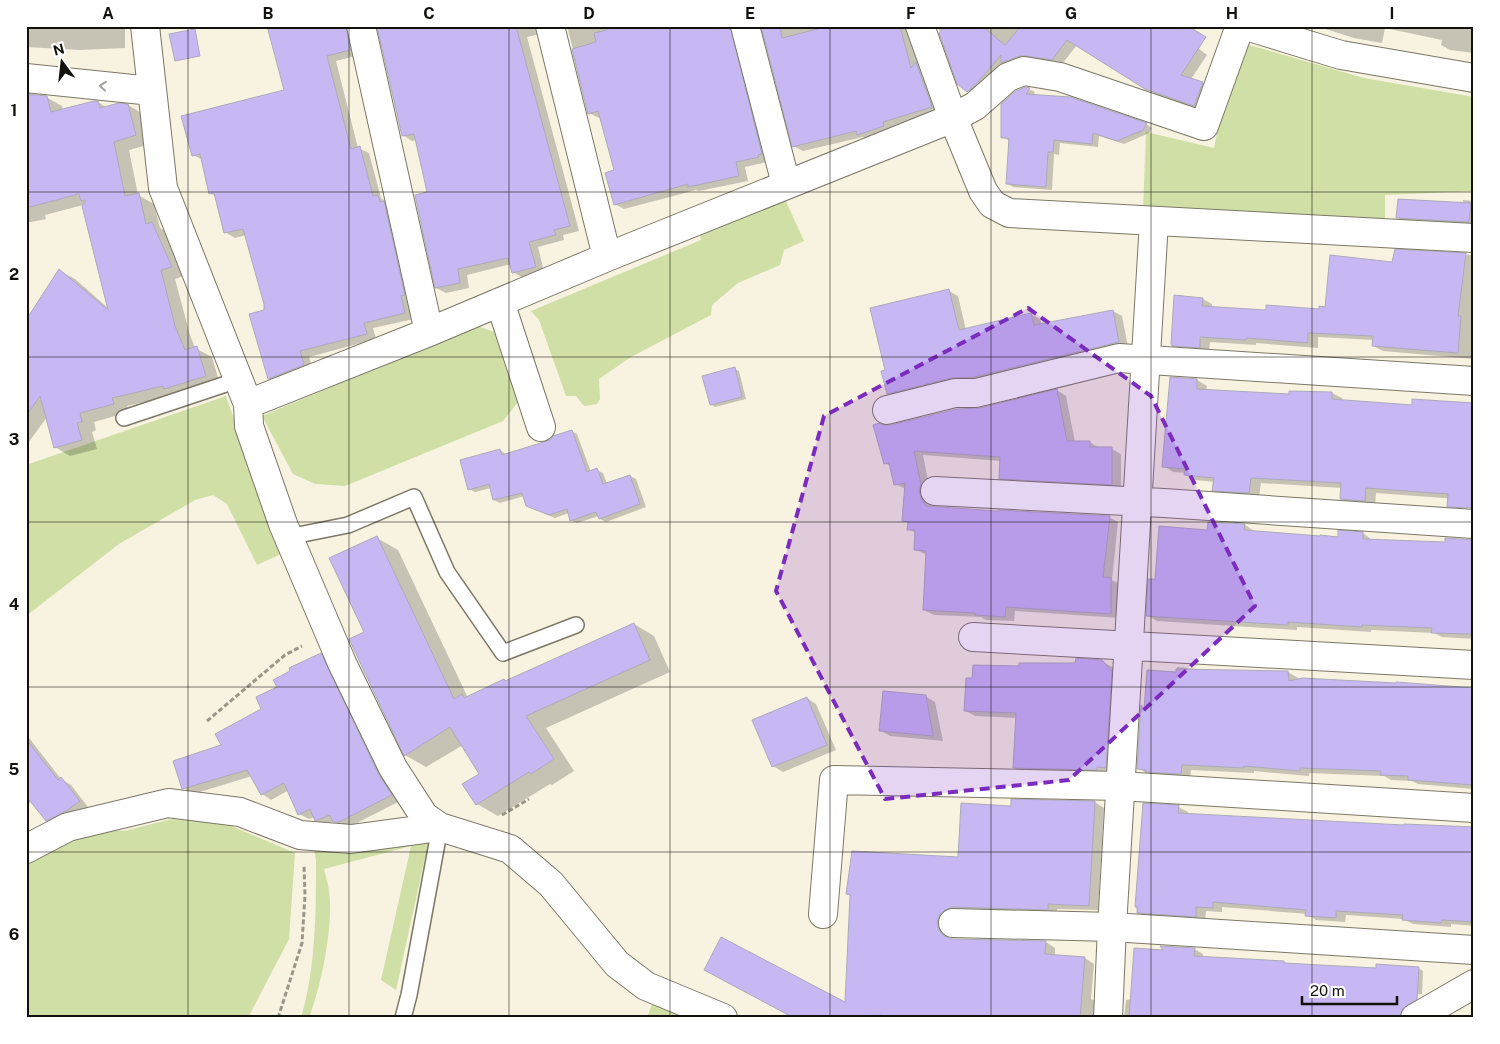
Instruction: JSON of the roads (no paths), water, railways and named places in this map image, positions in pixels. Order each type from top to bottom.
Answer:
[{"type":"street","points":[[145,26],[163,188],[243,392],[249,426],[288,537],[329,633],[393,768],[424,816],[440,827],[510,849],[552,884],[617,964],[646,986],[723,1018]]},
{"type":"street","points":[[362,26],[429,332]]},
{"type":"street","points":[[550,26],[607,257]]},
{"type":"street","points":[[745,26],[786,184]]},
{"type":"street","points":[[920,26],[953,118],[983,191],[992,204],[1009,213],[1474,238]]},
{"type":"street","points":[[243,392],[429,332],[607,257],[953,118],[976,106],[1008,77],[1024,71],[1060,77],[1204,126],[1240,26]]},
{"type":"street","points":[[1246,26],[1341,55],[1474,78]]},
{"type":"street","points":[[26,78],[152,92]]},
{"type":"street","points":[[1108,1018],[1154,221]]},
{"type":"street","points":[[500,302],[541,427]]},
{"type":"street","points":[[887,410],[955,394],[976,393],[1119,358],[1474,381]]},
{"type":"street","points":[[935,491],[1474,524]]},
{"type":"street","points":[[973,637],[1474,665]]},
{"type":"street","points":[[823,914],[834,780],[1120,786],[1474,808]]},
{"type":"street","points":[[26,849],[68,827],[168,803],[240,812],[300,835],[309,836],[351,839],[440,827]]},
{"type":"street","points":[[953,923],[1112,927],[1474,950]]},
{"type":"street","points":[[1415,1018],[1474,984]]},
{"type":"lane","points":[[124,418],[243,392]]},
{"type":"lane","points":[[288,537],[348,526],[414,497],[447,572],[503,653],[576,625]]},
{"type":"lane","points":[[403,1018],[440,827]]}]
